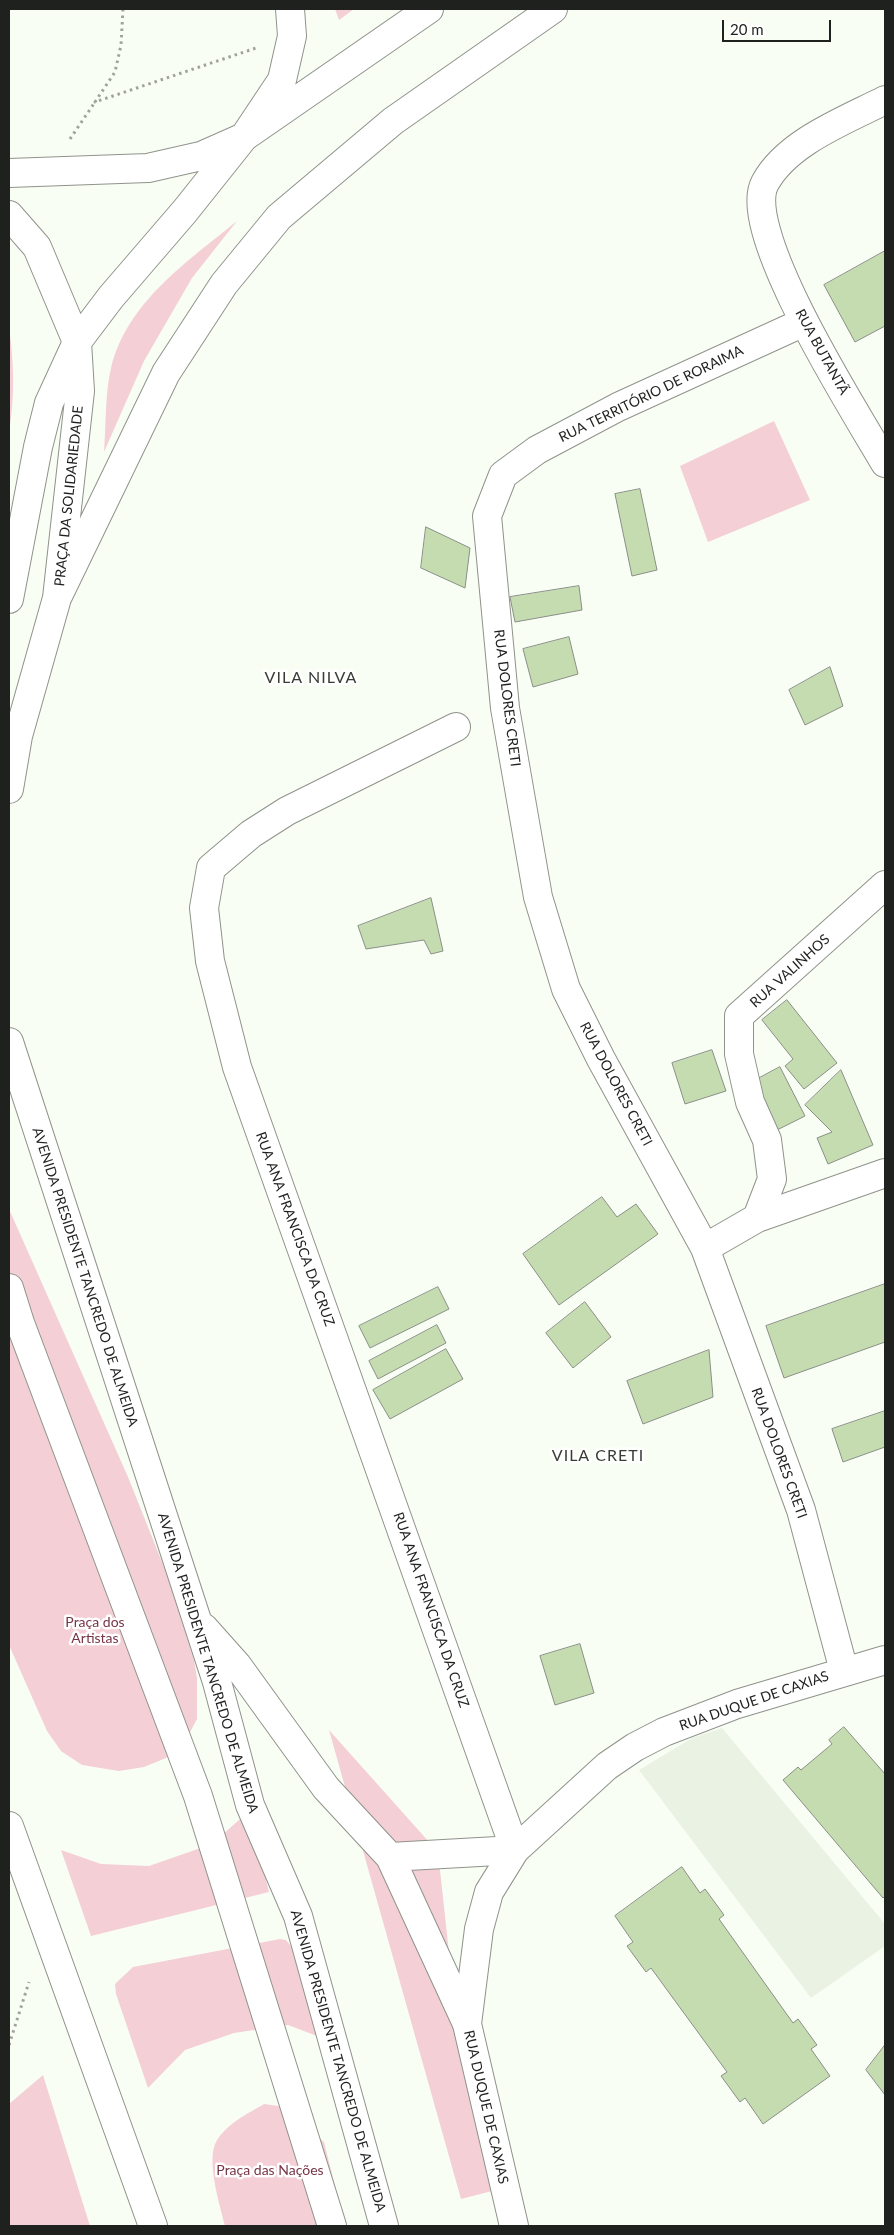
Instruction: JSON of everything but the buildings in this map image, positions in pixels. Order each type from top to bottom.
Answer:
[{"type":"main road","points":[[9,599],[38,447],[47,412],[77,342],[111,297],[185,212],[244,137],[282,80],[292,36],[290,9]]},
{"type":"main road","points":[[57,598],[166,373],[224,284],[280,217],[393,121],[553,9]]},
{"type":"main road","points":[[9,173],[148,168],[201,156],[244,137],[424,11]]},
{"type":"main road","name":"RUA BUTANTÃ","points":[[885,100],[809,139],[783,160],[764,184],[762,208],[767,236],[804,322],[885,463]]},
{"type":"main road","name":"PRAÇA DA SOLIDARIEDADE","points":[[9,215],[38,247],[77,342],[80,391],[57,598],[18,736],[9,789]]},
{"type":"main road","name":"RUA TERRITÓRIO DE RORAIMA","points":[[503,475],[537,450],[618,407],[804,322]]},
{"type":"main road","name":"RUA DOLORES CRETI","points":[[503,475],[488,516],[506,708],[538,897],[566,989],[606,1067],[705,1248],[801,1510],[844,1671]]},
{"type":"main road","name":"RUA ANA FRANCISCA DA CRUZ","points":[[456,726],[348,779],[251,834],[211,868],[204,908],[210,961],[237,1067],[515,1850]]},
{"type":"main road","name":"RUA VALINHOS","points":[[758,1218],[772,1179],[767,1140],[750,1102],[739,1054],[739,1016],[885,886]]},
{"type":"main road","name":"AVENIDA PRESIDENTE TANCREDO DE ALMEIDA","points":[[9,1042],[217,1682],[250,1805],[298,1916],[384,2226]]},
{"type":"main road","points":[[705,1248],[758,1218],[885,1173]]},
{"type":"main road","points":[[9,1288],[23,1332],[198,1796],[332,2226]]},
{"type":"main road","points":[[197,1619],[237,1665],[326,1788],[390,1857],[467,2024]]},
{"type":"main road","name":"RUA DUQUE DE CAXIAS","points":[[514,2226],[467,2024],[480,1929],[489,1892],[515,1850],[607,1766],[635,1747],[664,1732],[737,1704],[885,1660]]},
{"type":"main road","points":[[9,1826],[153,2226]]},
{"type":"main road","points":[[390,1857],[515,1850]]},
{"type":"path","points":[[123,9],[121,45],[115,72],[95,102],[292,36]]},
{"type":"path","points":[[9,2044],[31,1977]]},
{"type":"shaded area","points":[[722,1728],[885,1924],[885,1946],[811,1998],[639,1770],[692,1738]]},
{"type":"green space","points":[[335,9],[354,9],[339,20]]},
{"type":"green space","points":[[237,221],[192,278],[144,361],[104,452],[111,368],[119,344],[130,323],[161,285]]},
{"type":"green space","points":[[9,327],[13,379],[9,432]]},
{"type":"green space","points":[[774,421],[810,500],[708,542],[680,466]]},
{"type":"green space","name":"Praça dos Artistas","points":[[9,1209],[128,1477],[166,1572],[194,1660],[197,1678],[197,1719],[187,1738],[166,1758],[144,1767],[119,1771],[82,1765],[61,1751],[47,1731],[9,1645]]},
{"type":"green space","points":[[329,1730],[438,1852],[453,1989],[492,2191],[461,2199]]},
{"type":"green space","points":[[249,1811],[269,1892],[91,1936],[61,1850],[101,1864],[149,1866],[212,1844]]},
{"type":"green space","points":[[280,1939],[286,1940],[291,1946],[317,2036],[288,2025],[234,2033],[185,2050],[148,2088],[116,1994],[115,1984],[133,1967]]},
{"type":"green space","points":[[43,2075],[90,2226],[9,2226],[9,2104]]},
{"type":"green space","name":"Praça das Nações","points":[[264,2104],[285,2107],[324,2142],[345,2226],[225,2226],[213,2172],[213,2150],[216,2142],[225,2130],[237,2120]]},
{"type":"district","name":"VILA NILVA","points":[[311,678]]},
{"type":"district","name":"VILA CRETI","points":[[598,1456]]}]
